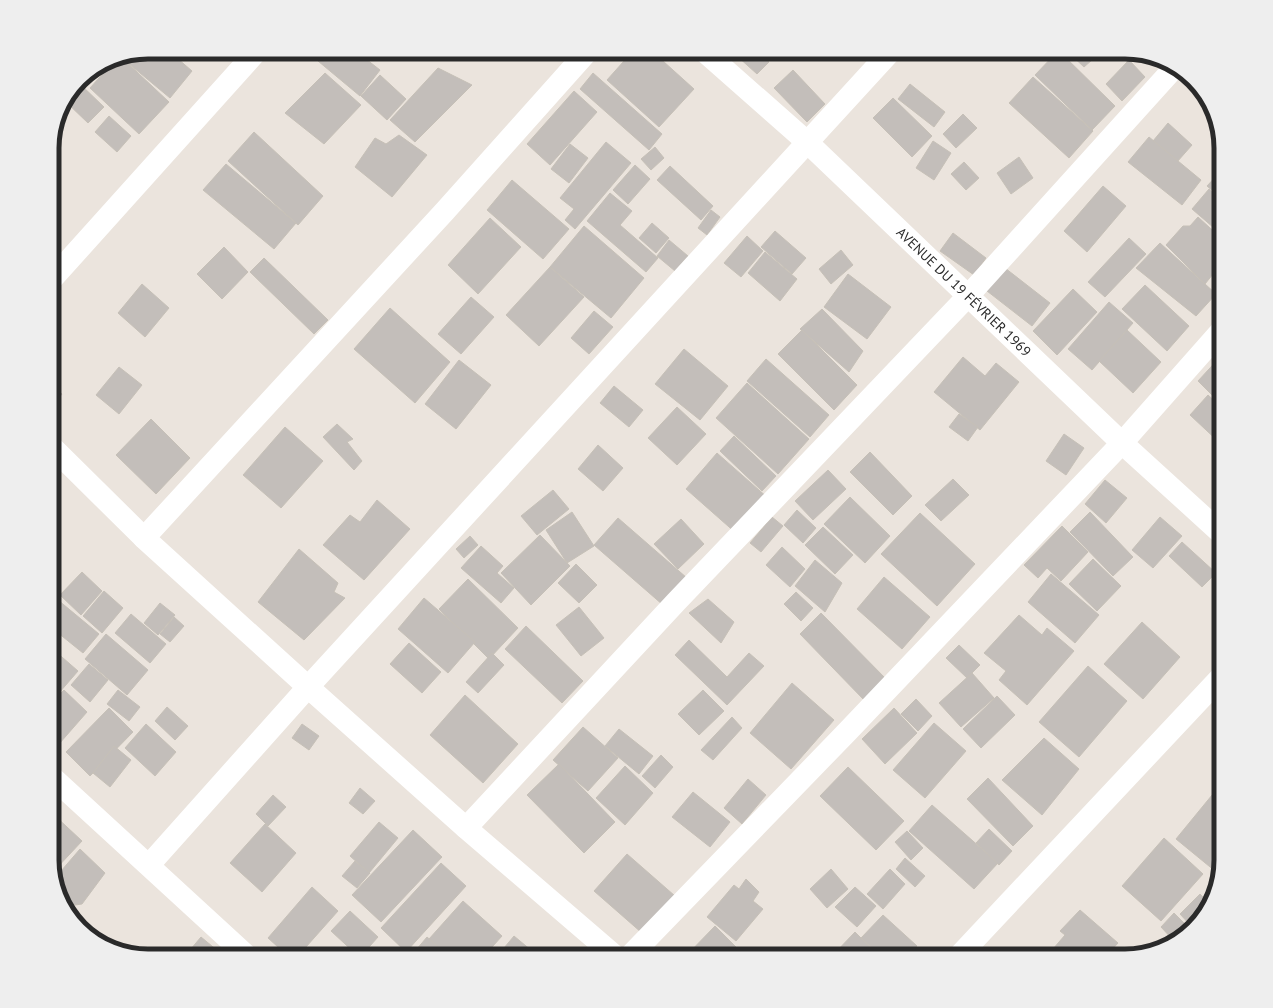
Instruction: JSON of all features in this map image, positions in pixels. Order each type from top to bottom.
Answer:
[{"type":"street","points":[[59,271],[250,59]]},
{"type":"street","points":[[144,538],[445,211],[582,59]]},
{"type":"street","name":"AVENUE DU 19 FÉVRIER 1969","points":[[713,59],[807,142],[1122,443],[1214,527]]},
{"type":"street","points":[[149,866],[308,686],[884,59]]},
{"type":"street","points":[[466,828],[676,602],[968,296],[1170,72]]},
{"type":"street","points":[[637,949],[1122,443],[1214,339]]},
{"type":"street","points":[[59,455],[144,538],[308,686],[466,828],[607,949]]},
{"type":"street","points":[[966,949],[1214,685]]},
{"type":"street","points":[[59,783],[239,949]]},
{"type":"building","points":[[142,59],[178,59],[192,71],[170,98],[128,63]]},
{"type":"building","points":[[320,59],[366,59],[380,70],[360,96],[318,61]]},
{"type":"building","points":[[626,59],[661,59],[694,89],[659,127],[607,80]]},
{"type":"building","points":[[740,59],[766,59],[769,62],[757,74]]},
{"type":"building","points":[[1050,59],[1067,59],[1115,106],[1092,130],[1035,75]]},
{"type":"building","points":[[1075,59],[1093,59],[1084,67]]},
{"type":"building","points":[[1129,60],[1145,77],[1122,101],[1106,84]]},
{"type":"building","points":[[126,62],[169,102],[139,134],[90,88],[107,69]]},
{"type":"building","points":[[438,68],[472,85],[415,142],[390,120]]},
{"type":"building","points":[[793,70],[825,104],[807,122],[774,88]]},
{"type":"building","points":[[325,73],[361,105],[324,144],[285,113]]},
{"type":"building","points":[[593,73],[662,134],[649,150],[580,89]]},
{"type":"building","points":[[380,75],[406,99],[387,120],[361,96]]},
{"type":"building","points":[[1033,77],[1093,131],[1069,158],[1009,103]]},
{"type":"building","points":[[910,84],[945,112],[934,127],[898,99]]},
{"type":"building","points":[[83,87],[104,107],[88,123],[70,106]]},
{"type":"building","points":[[574,91],[597,112],[550,165],[527,144]]},
{"type":"building","points":[[893,98],[932,136],[912,157],[873,118]]},
{"type":"building","points":[[963,114],[977,128],[956,148],[943,134]]},
{"type":"building","points":[[109,116],[131,136],[117,152],[95,132]]},
{"type":"building","points":[[1168,123],[1192,145],[1177,162],[1153,141]]},
{"type":"building","points":[[254,132],[323,196],[298,225],[228,161]]},
{"type":"building","points":[[399,135],[427,155],[392,197],[355,167],[375,138],[386,144]]},
{"type":"building","points":[[1149,137],[1201,180],[1182,205],[1128,162]]},
{"type":"building","points":[[933,141],[951,153],[934,180],[916,168]]},
{"type":"building","points":[[606,142],[631,163],[575,229],[565,220],[574,209],[560,198]]},
{"type":"building","points":[[570,144],[588,158],[569,183],[551,169]]},
{"type":"building","points":[[655,147],[664,158],[651,170],[641,159]]},
{"type":"building","points":[[1019,157],[1033,178],[1011,194],[997,173]]},
{"type":"building","points":[[964,162],[979,178],[966,190],[951,174]]},
{"type":"building","points":[[226,164],[296,223],[274,249],[203,190]]},
{"type":"building","points":[[635,165],[650,179],[628,204],[613,190]]},
{"type":"building","points":[[670,166],[713,206],[701,220],[657,180]]},
{"type":"building","points":[[1214,178],[1214,192],[1207,186]]},
{"type":"building","points":[[512,180],[569,229],[543,259],[487,210]]},
{"type":"building","points":[[1103,186],[1126,206],[1087,252],[1064,231]]},
{"type":"building","points":[[1209,189],[1214,194],[1214,228],[1192,209]]},
{"type":"building","points":[[610,193],[632,211],[620,225],[658,258],[646,272],[587,221]]},
{"type":"building","points":[[711,210],[720,217],[707,235],[698,228]]},
{"type":"building","points":[[1198,217],[1214,232],[1214,273],[1205,284],[1166,245],[1183,226],[1190,226]]},
{"type":"building","points":[[490,218],[521,247],[478,294],[448,265]]},
{"type":"building","points":[[652,223],[669,238],[656,253],[639,238]]},
{"type":"building","points":[[584,226],[644,278],[611,318],[550,267]]},
{"type":"building","points":[[775,231],[806,258],[792,274],[761,247]]},
{"type":"building","points":[[953,233],[986,258],[974,275],[940,251]]},
{"type":"building","points":[[747,236],[763,251],[741,277],[724,263]]},
{"type":"building","points":[[1129,238],[1146,254],[1105,297],[1088,282]]},
{"type":"building","points":[[669,240],[688,256],[675,271],[657,256]]},
{"type":"building","points":[[1160,243],[1214,292],[1214,296],[1196,316],[1136,268]]},
{"type":"building","points":[[224,247],[248,272],[222,299],[197,274]]},
{"type":"building","points":[[841,250],[853,265],[831,284],[819,269]]},
{"type":"building","points":[[765,252],[797,279],[780,301],[748,273]]},
{"type":"building","points":[[264,258],[328,320],[314,334],[250,272]]},
{"type":"building","points":[[550,267],[584,297],[539,346],[506,315]]},
{"type":"building","points":[[1005,268],[1050,303],[1032,326],[987,291]]},
{"type":"building","points":[[848,274],[891,307],[867,339],[824,307]]},
{"type":"building","points":[[142,284],[169,308],[145,337],[118,313]]},
{"type":"building","points":[[1145,285],[1189,326],[1167,351],[1122,309]]},
{"type":"building","points":[[1073,289],[1097,312],[1057,355],[1033,331]]},
{"type":"building","points":[[471,297],[494,317],[461,354],[438,334]]},
{"type":"building","points":[[1109,302],[1133,323],[1092,370],[1068,349]]},
{"type":"building","points":[[390,308],[450,362],[415,403],[354,349]]},
{"type":"building","points":[[822,309],[863,351],[849,372],[800,329]]},
{"type":"building","points":[[594,311],[613,327],[589,354],[571,338]]},
{"type":"building","points":[[802,330],[857,385],[834,410],[778,354]]},
{"type":"building","points":[[1127,330],[1161,362],[1133,393],[1099,361]]},
{"type":"building","points":[[684,349],[728,386],[700,420],[655,384]]},
{"type":"building","points":[[963,357],[985,376],[996,363],[1019,382],[980,430],[934,392]]},
{"type":"building","points":[[766,359],[829,415],[810,437],[747,381]]},
{"type":"building","points":[[459,360],[491,385],[456,429],[425,404]]},
{"type":"building","points":[[1214,364],[1214,397],[1198,381]]},
{"type":"building","points":[[119,367],[142,385],[119,414],[96,395]]},
{"type":"building","points":[[747,383],[809,439],[778,474],[716,418]]},
{"type":"building","points":[[614,386],[643,410],[629,427],[600,403]]},
{"type":"building","points":[[1208,395],[1214,401],[1214,437],[1190,415]]},
{"type":"building","points":[[677,407],[706,434],[677,465],[648,438]]},
{"type":"building","points":[[959,414],[978,427],[968,441],[949,427]]},
{"type":"building","points":[[151,419],[190,458],[156,494],[116,455]]},
{"type":"building","points":[[337,424],[353,439],[347,442],[362,461],[354,470],[323,437]]},
{"type":"building","points":[[285,427],[323,461],[281,508],[243,475]]},
{"type":"building","points":[[1064,434],[1084,448],[1066,475],[1046,461]]},
{"type":"building","points":[[734,436],[776,476],[762,491],[720,451]]},
{"type":"building","points":[[598,445],[623,468],[603,491],[578,469]]},
{"type":"building","points":[[870,452],[912,496],[893,515],[850,472]]},
{"type":"building","points":[[717,453],[768,498],[737,534],[686,489]]},
{"type":"building","points":[[828,470],[846,489],[813,520],[795,501]]},
{"type":"building","points":[[953,479],[969,495],[941,521],[925,505]]},
{"type":"building","points":[[1105,480],[1127,498],[1106,523],[1085,504]]},
{"type":"building","points":[[553,490],[569,509],[537,535],[521,516]]},
{"type":"building","points":[[850,497],[890,536],[865,563],[824,524]]},
{"type":"building","points":[[377,500],[410,529],[364,580],[323,545],[350,515],[360,522]]},
{"type":"building","points":[[797,510],[816,528],[803,543],[784,525]]},
{"type":"building","points":[[572,512],[594,546],[567,563],[546,530]]},
{"type":"building","points":[[1090,512],[1133,557],[1113,576],[1070,532]]},
{"type":"building","points":[[920,513],[975,564],[937,606],[881,554]]},
{"type":"building","points":[[772,517],[783,526],[761,552],[750,543]]},
{"type":"building","points":[[1160,517],[1182,536],[1153,568],[1132,550]]},
{"type":"building","points":[[618,518],[687,578],[663,605],[594,545]]},
{"type":"building","points":[[681,519],[704,544],[678,569],[654,544]]},
{"type":"building","points":[[1062,526],[1088,552],[1061,581],[1047,568],[1038,578],[1024,565]]},
{"type":"building","points":[[823,527],[853,555],[835,574],[805,545]]},
{"type":"building","points":[[540,535],[570,566],[531,605],[501,573]]},
{"type":"building","points":[[470,536],[478,545],[464,558],[456,549]]},
{"type":"building","points":[[1182,542],[1214,571],[1214,575],[1202,587],[1169,556]]},
{"type":"building","points":[[481,546],[503,566],[497,573],[514,588],[501,603],[461,568]]},
{"type":"building","points":[[782,547],[805,569],[790,587],[766,565]]},
{"type":"building","points":[[299,549],[338,583],[334,592],[345,598],[304,640],[258,602]]},
{"type":"building","points":[[1093,559],[1121,586],[1097,611],[1069,584]]},
{"type":"building","points":[[815,560],[842,583],[825,612],[795,586]]},
{"type":"building","points":[[576,564],[597,585],[579,603],[558,583]]},
{"type":"building","points":[[82,572],[102,591],[81,615],[60,595]]},
{"type":"building","points":[[1051,574],[1099,615],[1075,643],[1028,602]]},
{"type":"building","points":[[884,577],[930,617],[902,649],[857,609]]},
{"type":"building","points":[[468,579],[518,628],[489,659],[439,609]]},
{"type":"building","points":[[104,591],[123,608],[102,633],[83,616]]},
{"type":"building","points":[[796,592],[813,608],[801,621],[784,604]]},
{"type":"building","points":[[424,598],[475,642],[448,673],[398,629]]},
{"type":"building","points":[[708,599],[734,622],[721,643],[689,613]]},
{"type":"building","points":[[59,601],[99,634],[83,653],[59,634]]},
{"type":"building","points":[[160,603],[175,615],[158,635],[144,623]]},
{"type":"building","points":[[579,607],[604,638],[581,656],[556,625]]},
{"type":"building","points":[[821,613],[887,680],[865,701],[800,634]]},
{"type":"building","points":[[131,614],[166,644],[150,663],[115,633]]},
{"type":"building","points":[[1019,615],[1042,635],[1047,628],[1074,651],[1027,705],[999,680],[1006,671],[984,653]]},
{"type":"building","points":[[174,617],[184,626],[170,642],[160,634]]},
{"type":"building","points":[[1142,622],[1180,657],[1143,699],[1104,664]]},
{"type":"building","points":[[526,626],[583,681],[562,703],[505,649]]},
{"type":"building","points":[[106,634],[148,670],[127,695],[85,659]]},
{"type":"building","points":[[689,640],[727,677],[749,653],[764,666],[727,705],[675,655]]},
{"type":"building","points":[[409,643],[441,672],[422,693],[390,664]]},
{"type":"building","points":[[959,645],[980,665],[967,678],[946,658]]},
{"type":"building","points":[[492,653],[504,665],[478,693],[466,682]]},
{"type":"building","points":[[59,654],[78,671],[59,693]]},
{"type":"building","points":[[89,664],[108,680],[90,702],[71,685]]},
{"type":"building","points":[[1088,666],[1127,701],[1079,757],[1039,722]]},
{"type":"building","points":[[972,673],[994,698],[961,727],[939,703]]},
{"type":"building","points":[[792,683],[834,720],[791,769],[750,733]]},
{"type":"building","points":[[64,690],[87,712],[59,744],[59,695]]},
{"type":"building","points":[[118,690],[140,707],[129,721],[107,704]]},
{"type":"building","points":[[703,690],[724,711],[699,735],[678,714]]},
{"type":"building","points":[[465,695],[518,744],[483,783],[430,735]]},
{"type":"building","points":[[997,696],[1015,715],[981,748],[963,729]]},
{"type":"building","points":[[916,699],[932,716],[918,731],[901,714]]},
{"type":"building","points":[[167,707],[188,726],[175,740],[155,721]]},
{"type":"building","points":[[109,708],[133,732],[90,776],[66,752]]},
{"type":"building","points":[[894,708],[917,733],[885,764],[862,739]]},
{"type":"building","points":[[732,717],[742,728],[713,760],[701,750]]},
{"type":"building","points":[[934,723],[966,751],[925,798],[893,770]]},
{"type":"building","points":[[146,724],[176,752],[155,776],[125,748]]},
{"type":"building","points":[[302,724],[319,736],[309,750],[292,738]]},
{"type":"building","points":[[583,727],[618,758],[588,791],[553,760]]},
{"type":"building","points":[[619,729],[653,756],[639,774],[605,746]]},
{"type":"building","points":[[1044,738],[1079,769],[1042,815],[1002,780]]},
{"type":"building","points":[[114,746],[131,760],[110,787],[93,773]]},
{"type":"building","points":[[661,755],[673,767],[655,788],[642,776]]},
{"type":"building","points":[[559,764],[615,822],[584,853],[527,795]]},
{"type":"building","points":[[625,766],[653,793],[625,825],[596,798]]},
{"type":"building","points":[[848,767],[904,821],[876,850],[820,796]]},
{"type":"building","points":[[988,778],[1033,826],[1013,846],[967,799]]},
{"type":"building","points":[[748,779],[766,795],[742,824],[724,808]]},
{"type":"building","points":[[360,788],[375,801],[363,814],[349,803]]},
{"type":"building","points":[[693,792],[730,822],[710,847],[672,817]]},
{"type":"building","points":[[1214,793],[1213,870],[1176,839]]},
{"type":"building","points":[[273,795],[286,807],[268,826],[256,814]]},
{"type":"building","points":[[932,805],[998,863],[974,889],[909,831]]},
{"type":"building","points":[[59,820],[82,841],[59,866]]},
{"type":"building","points":[[379,822],[398,838],[369,873],[350,856]]},
{"type":"building","points":[[265,824],[296,853],[262,892],[230,863]]},
{"type":"building","points":[[989,829],[1012,851],[999,865],[976,843]]},
{"type":"building","points":[[413,830],[442,857],[381,922],[352,895]]},
{"type":"building","points":[[907,831],[923,848],[911,860],[895,842]]},
{"type":"building","points":[[1164,838],[1203,874],[1161,921],[1122,886]]},
{"type":"building","points":[[80,849],[105,873],[82,904],[75,905],[68,899],[60,872]]},
{"type":"building","points":[[627,854],[675,896],[642,933],[594,891]]},
{"type":"building","points":[[905,858],[925,876],[915,887],[896,869]]},
{"type":"building","points":[[355,861],[370,873],[357,888],[342,876]]},
{"type":"building","points":[[441,863],[466,886],[409,949],[403,949],[381,928]]},
{"type":"building","points":[[831,869],[848,889],[827,908],[810,889]]},
{"type":"building","points":[[890,869],[905,884],[883,909],[867,894]]},
{"type":"building","points":[[746,879],[759,892],[753,901],[763,909],[736,941],[707,917],[734,885],[739,889]]},
{"type":"building","points":[[312,887],[338,911],[304,949],[280,949],[268,938]]},
{"type":"building","points":[[855,887],[876,906],[857,927],[835,907]]},
{"type":"building","points":[[1200,894],[1205,899],[1196,914],[1188,923],[1180,914]]},
{"type":"building","points":[[463,901],[502,936],[490,949],[440,949],[429,939]]},
{"type":"building","points":[[1080,910],[1118,943],[1112,949],[1053,949],[1065,935],[1060,931]]},
{"type":"building","points":[[350,911],[378,937],[367,949],[350,949],[331,931]]},
{"type":"building","points":[[1174,913],[1186,925],[1170,937],[1161,927]]},
{"type":"building","points":[[883,915],[917,946],[914,949],[873,949],[861,938]]},
{"type":"building","points":[[715,926],[738,949],[693,949]]},
{"type":"building","points":[[855,932],[872,949],[839,949]]},
{"type":"building","points":[[514,936],[530,949],[505,949],[504,948]]},
{"type":"building","points":[[201,937],[216,949],[191,949]]},
{"type":"building","points":[[427,937],[441,949],[417,949]]}]
